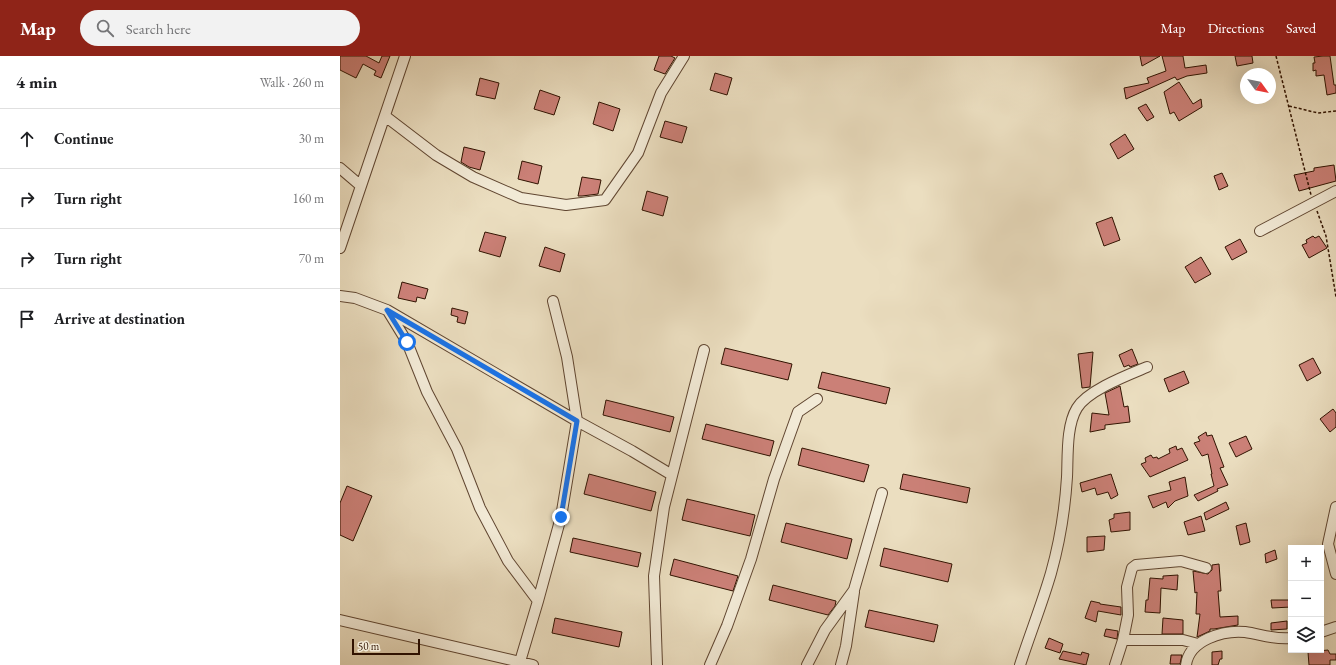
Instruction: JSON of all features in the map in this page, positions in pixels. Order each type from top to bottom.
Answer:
[{"type":"street","points":[[340,248],[405,56]]},
{"type":"street","points":[[385,116],[436,155],[473,177],[521,198],[566,205],[605,200],[638,153],[661,93],[684,56]]},
{"type":"street","points":[[340,168],[361,186]]},
{"type":"street","points":[[1260,231],[1336,191]]},
{"type":"street","points":[[340,296],[355,298],[387,310],[672,475]]},
{"type":"street","points":[[519,663],[561,517],[577,421],[568,357],[553,301]]},
{"type":"street","points":[[387,310],[407,342],[427,392],[457,449],[480,508],[508,561],[538,601]]},
{"type":"street","points":[[657,665],[654,576],[664,507],[704,350]]},
{"type":"street","points":[[1020,665],[1051,573],[1062,527],[1066,492],[1070,425],[1077,408],[1090,395],[1122,377],[1147,368]]},
{"type":"street","points":[[710,665],[727,626],[752,559],[774,479],[798,412],[818,399]]},
{"type":"street","points":[[841,665],[846,646],[854,590],[882,493]]},
{"type":"street","points":[[1336,507],[1328,544],[1336,574]]},
{"type":"street","points":[[1115,665],[1123,640],[1128,615],[1127,586],[1132,568],[1136,565],[1181,561],[1206,568]]},
{"type":"street","points":[[807,665],[825,630],[854,590]]},
{"type":"street","points":[[340,620],[519,663],[533,665]]},
{"type":"street","points":[[1324,631],[1336,628]]},
{"type":"street","points":[[1186,665],[1187,658],[1198,644],[1215,635],[1243,632],[1272,638],[1288,638]]},
{"type":"street","points":[[1123,640],[1183,640],[1198,644]]},
{"type":"path","points":[[1276,56],[1314,203],[1326,236],[1336,297]]},
{"type":"path","points":[[1289,106],[1318,113],[1336,111]]},
{"type":"building","points":[[340,56],[366,56],[379,63],[382,56],[390,56],[381,78],[374,75],[376,71],[363,64],[356,78],[340,70]]},
{"type":"building","points":[[659,56],[671,56],[675,58],[665,74],[654,70]]},
{"type":"building","points":[[1140,56],[1160,56],[1142,66]]},
{"type":"building","points":[[1162,56],[1183,56],[1185,68],[1206,65],[1207,73],[1187,76],[1177,80],[1175,77],[1126,99],[1124,88],[1149,83],[1147,78],[1166,71]]},
{"type":"building","points":[[1235,56],[1252,56],[1253,63],[1237,66]]},
{"type":"building","points":[[1330,56],[1334,85],[1336,85],[1336,93],[1327,95],[1324,75],[1316,76],[1316,70],[1313,71],[1313,63],[1315,63],[1314,57]]},
{"type":"building","points":[[715,73],[732,78],[727,95],[710,90]]},
{"type":"building","points":[[480,78],[499,83],[495,99],[476,95]]},
{"type":"building","points":[[1179,82],[1193,104],[1201,99],[1202,107],[1179,121],[1174,112],[1170,114],[1164,92]]},
{"type":"building","points":[[540,90],[560,97],[554,115],[534,109]]},
{"type":"building","points":[[599,102],[620,109],[613,131],[593,124]]},
{"type":"building","points":[[1146,104],[1154,117],[1147,121],[1138,108]]},
{"type":"building","points":[[665,121],[687,127],[682,143],[660,137]]},
{"type":"building","points":[[1125,134],[1134,149],[1118,159],[1110,144]]},
{"type":"building","points":[[464,147],[485,152],[480,170],[469,167],[461,162]]},
{"type":"building","points":[[522,161],[542,166],[538,184],[518,179]]},
{"type":"building","points":[[1334,165],[1336,181],[1299,191],[1294,175],[1314,171],[1314,168]]},
{"type":"building","points":[[1222,173],[1228,186],[1219,190],[1214,176]]},
{"type":"building","points":[[582,177],[601,180],[598,194],[578,196]]},
{"type":"building","points":[[647,191],[668,197],[663,216],[642,210]]},
{"type":"building","points":[[1112,217],[1120,240],[1104,246],[1096,223]]},
{"type":"building","points":[[485,232],[506,237],[500,257],[479,251]]},
{"type":"building","points":[[1313,236],[1315,238],[1319,236],[1327,248],[1309,258],[1302,245],[1307,243],[1306,240]]},
{"type":"building","points":[[1240,239],[1247,252],[1232,260],[1225,247]]},
{"type":"building","points":[[545,247],[565,254],[560,272],[539,266]]},
{"type":"building","points":[[1201,257],[1211,274],[1195,283],[1185,267]]},
{"type":"building","points":[[402,282],[428,289],[425,299],[417,297],[416,302],[398,298]]},
{"type":"building","points":[[452,308],[468,312],[465,324],[457,322],[458,317],[451,315]]},
{"type":"building","points":[[725,348],[792,364],[788,380],[721,364]]},
{"type":"building","points":[[1132,349],[1138,364],[1130,367],[1129,365],[1124,367],[1119,355]]},
{"type":"building","points":[[1093,352],[1090,387],[1082,388],[1078,354]]},
{"type":"building","points":[[1313,358],[1321,373],[1307,381],[1299,365]]},
{"type":"building","points":[[1184,371],[1189,383],[1169,392],[1164,379]]},
{"type":"building","points":[[822,372],[890,388],[886,404],[818,388]]},
{"type":"building","points":[[1120,386],[1124,407],[1128,406],[1130,422],[1105,425],[1105,429],[1090,432],[1092,413],[1109,415],[1105,393]]},
{"type":"building","points":[[606,400],[674,417],[670,432],[603,415]]},
{"type":"building","points":[[1333,409],[1336,413],[1336,427],[1330,432],[1320,419]]},
{"type":"building","points":[[706,424],[774,441],[770,456],[702,439]]},
{"type":"building","points":[[1206,432],[1207,436],[1212,435],[1224,467],[1220,468],[1228,485],[1217,489],[1218,491],[1198,501],[1194,495],[1214,486],[1208,454],[1202,456],[1194,443],[1200,441],[1198,437]]},
{"type":"building","points":[[1246,436],[1252,449],[1236,457],[1229,443]]},
{"type":"building","points":[[1176,446],[1177,450],[1182,448],[1188,460],[1150,477],[1141,464],[1146,462],[1145,458],[1151,455],[1153,458],[1157,457],[1158,459],[1170,453],[1169,449]]},
{"type":"building","points":[[802,448],[869,465],[864,482],[798,465]]},
{"type":"building","points":[[589,474],[656,492],[651,511],[584,494]]},
{"type":"building","points":[[903,474],[970,488],[967,503],[900,489]]},
{"type":"building","points":[[1111,474],[1118,495],[1111,499],[1108,492],[1097,495],[1095,488],[1082,492],[1080,483]]},
{"type":"building","points":[[1185,477],[1188,496],[1175,501],[1168,508],[1166,502],[1153,508],[1148,496],[1171,490],[1169,482]]},
{"type":"building","points":[[347,486],[372,496],[353,541],[340,535],[340,503]]},
{"type":"building","points":[[687,499],[755,515],[750,536],[682,520]]},
{"type":"building","points":[[1226,502],[1229,509],[1206,520],[1204,513]]},
{"type":"building","points":[[1130,512],[1130,530],[1111,532],[1109,520],[1114,518],[1114,514]]},
{"type":"building","points":[[1201,516],[1205,531],[1188,535],[1184,522]]},
{"type":"building","points":[[786,523],[852,539],[847,559],[781,542]]},
{"type":"building","points":[[1246,523],[1250,542],[1240,545],[1236,526]]},
{"type":"building","points":[[1105,536],[1104,550],[1087,552],[1087,537]]},
{"type":"building","points":[[573,538],[641,553],[638,567],[570,552]]},
{"type":"building","points":[[884,548],[952,564],[948,582],[880,566]]},
{"type":"building","points":[[1275,550],[1277,559],[1266,563],[1265,554]]},
{"type":"building","points":[[674,559],[738,576],[733,591],[670,575]]},
{"type":"building","points":[[1219,564],[1221,591],[1218,591],[1220,617],[1238,616],[1238,625],[1210,629],[1210,631],[1197,637],[1200,614],[1196,614],[1197,592],[1195,593],[1193,571],[1208,574],[1212,570],[1212,565]]},
{"type":"building","points":[[1178,575],[1177,590],[1161,588],[1160,613],[1145,612],[1146,600],[1148,600],[1150,578],[1163,579],[1163,576]]},
{"type":"building","points":[[773,585],[836,601],[835,606],[828,615],[769,600]]},
{"type":"building","points":[[1271,600],[1288,600],[1288,607],[1272,608]]},
{"type":"building","points":[[1091,601],[1121,607],[1121,615],[1098,611],[1096,622],[1085,618]]},
{"type":"building","points":[[869,610],[938,625],[934,642],[865,627]]},
{"type":"building","points":[[555,618],[622,632],[619,647],[552,633]]},
{"type":"building","points":[[1163,618],[1183,620],[1183,634],[1162,634]]},
{"type":"building","points":[[1287,621],[1287,629],[1271,630],[1271,623]]},
{"type":"building","points":[[1106,629],[1118,631],[1117,639],[1104,636]]},
{"type":"building","points":[[1049,638],[1063,644],[1060,653],[1045,648]]},
{"type":"building","points":[[1324,650],[1328,650],[1330,654],[1336,654],[1336,660],[1330,660],[1330,665],[1309,665],[1308,653],[1324,653]]},
{"type":"building","points":[[1063,651],[1081,655],[1082,652],[1089,654],[1086,665],[1059,659]]},
{"type":"building","points":[[1222,651],[1222,659],[1220,659],[1218,665],[1212,665],[1212,652]]},
{"type":"building","points":[[1171,655],[1182,655],[1180,664],[1170,664]]},
{"type":"route","points":[[407,342],[387,310],[577,421],[561,517]]}]
